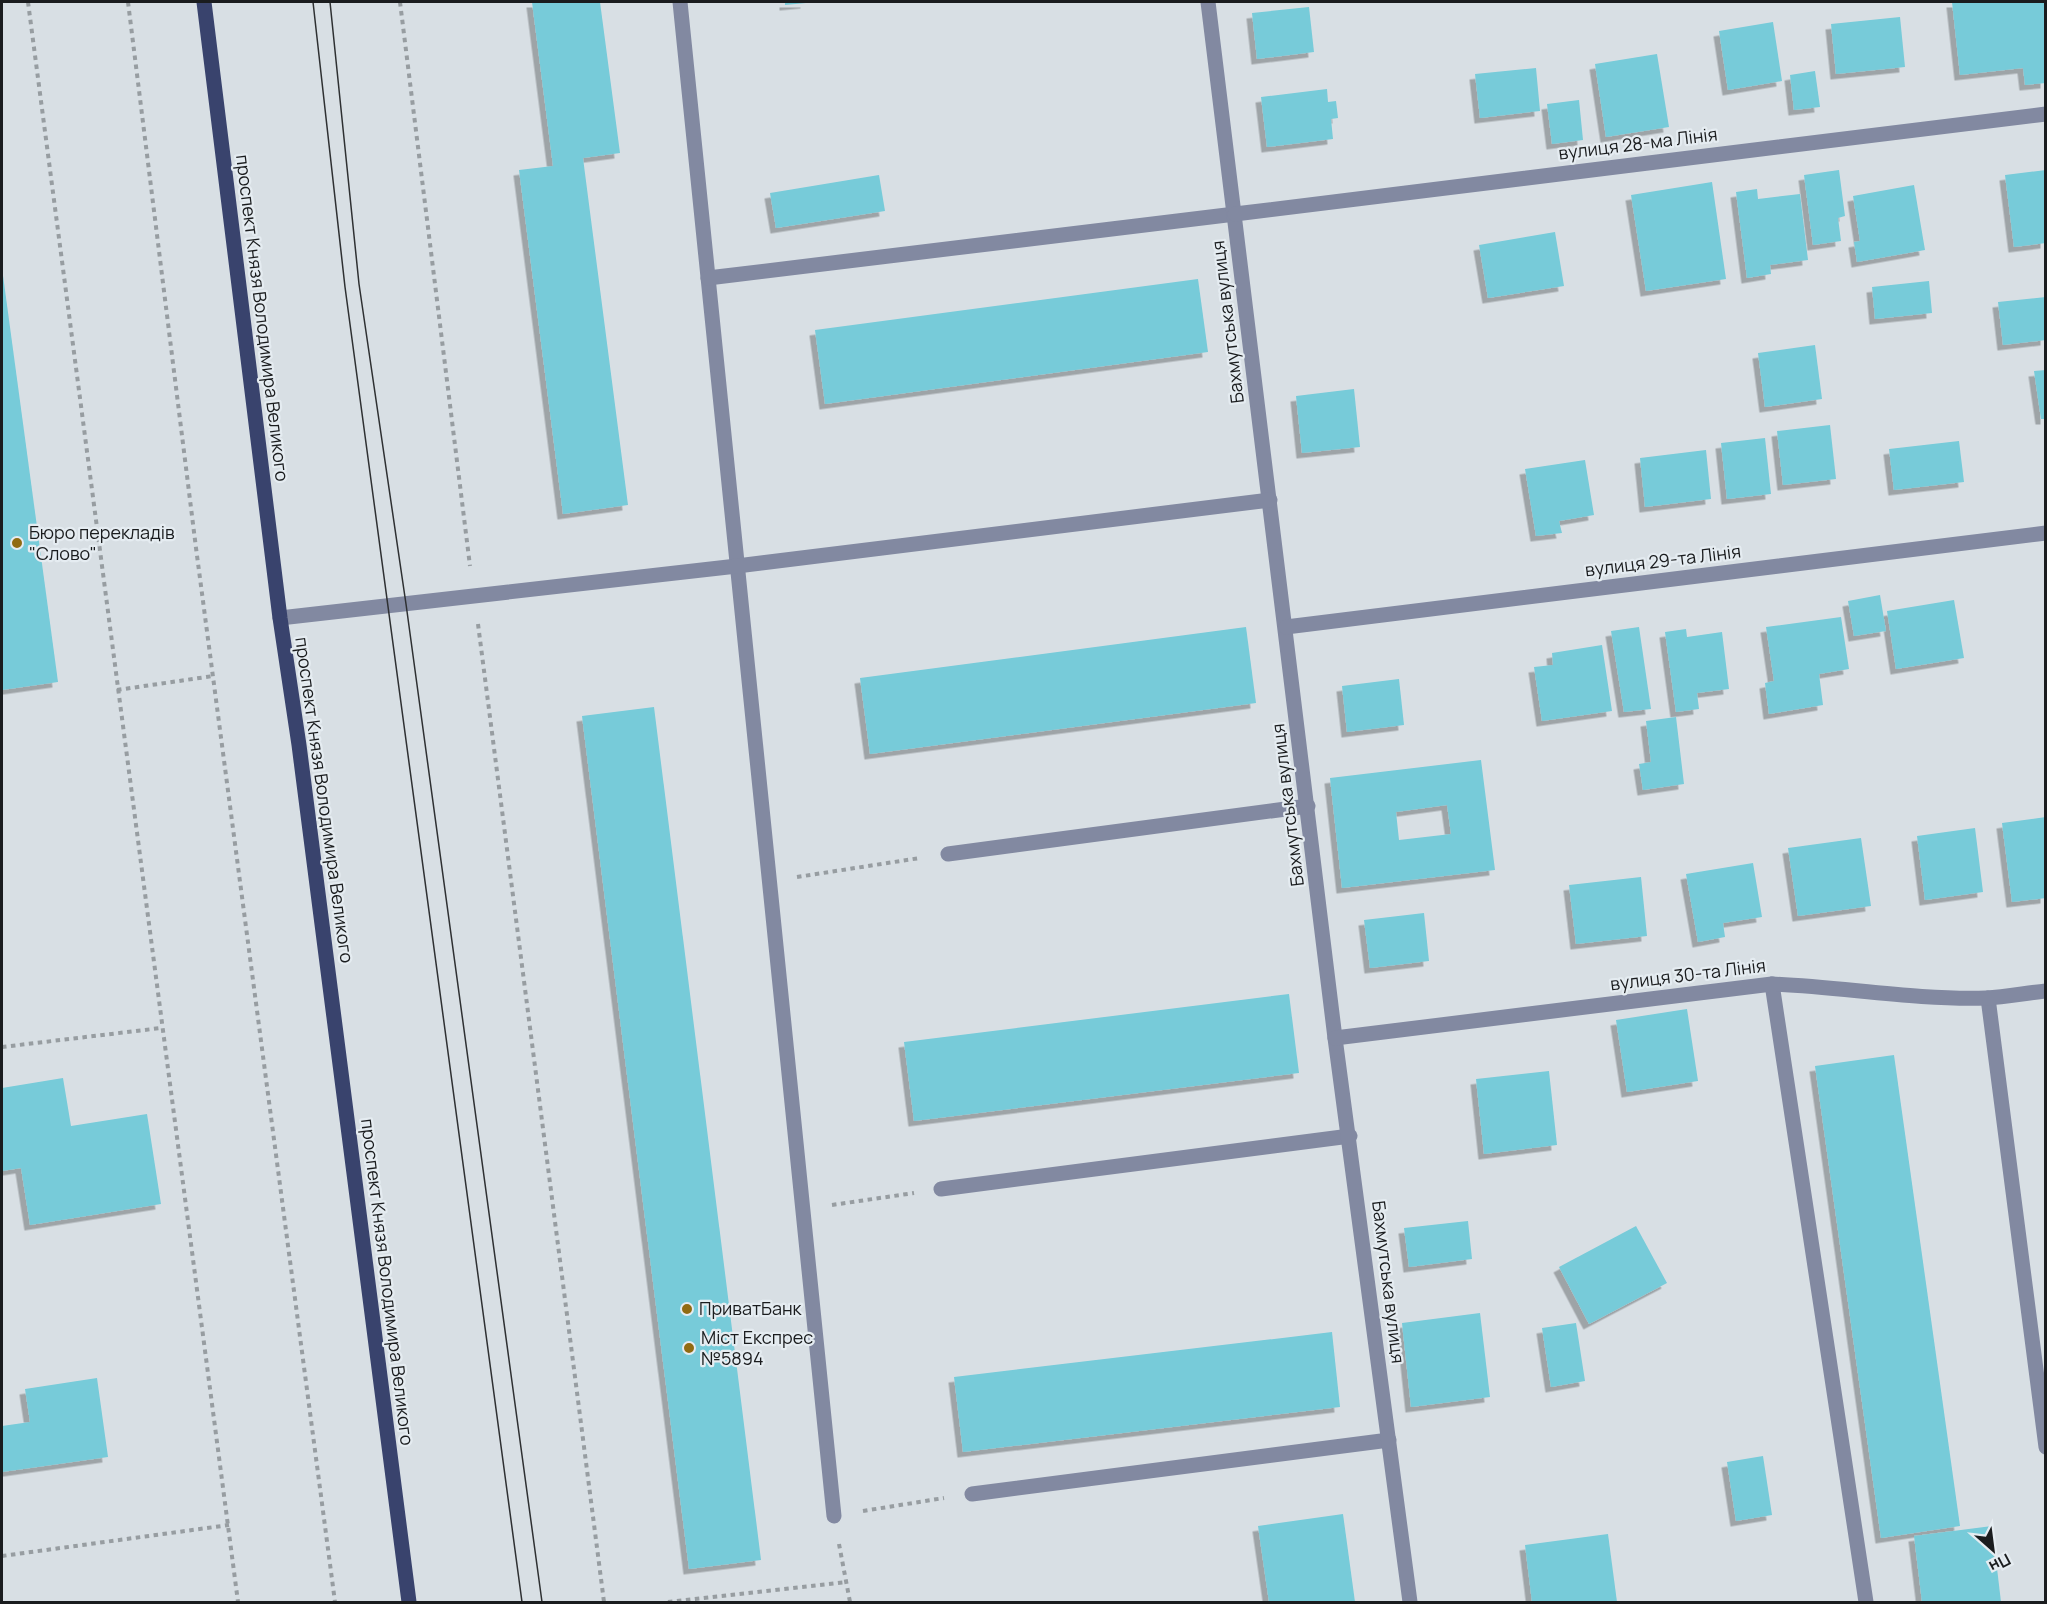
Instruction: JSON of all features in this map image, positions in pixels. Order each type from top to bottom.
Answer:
[{"type":"main road","name":"проспект Князя Володимира Великого","points":[[204,2],[280,618],[299,744],[409,1602]]},
{"type":"street","points":[[680,2],[834,1516]]},
{"type":"street","name":"Бахмутська вулиця","points":[[1208,2],[1335,1038],[1350,1136],[1410,1602]]},
{"type":"street","name":"вулиця 28-ма Лінія","points":[[708,278],[2046,114]]},
{"type":"street","points":[[280,618],[737,566],[1270,500]]},
{"type":"street","name":"вулиця 29-та Лінія","points":[[1286,627],[2046,533]]},
{"type":"street","points":[[948,854],[1308,806]]},
{"type":"street","points":[[1772,984],[1866,1602]]},
{"type":"street","name":"вулиця 30-та Лінія","points":[[1335,1038],[1772,984],[1826,986],[1927,997],[1988,998],[2046,991]]},
{"type":"street","points":[[1988,998],[2046,1447]]},
{"type":"street","points":[[941,1189],[1350,1136]]},
{"type":"street","points":[[972,1494],[1389,1440]]},
{"type":"path","points":[[28,2],[238,1602]]},
{"type":"path","points":[[128,2],[213,676],[335,1602]]},
{"type":"path","points":[[400,2],[604,1602]]},
{"type":"path","points":[[117,690],[213,676]]},
{"type":"path","points":[[769,881],[948,854]]},
{"type":"path","points":[[2,1047],[161,1028]]},
{"type":"path","points":[[802,1209],[941,1189]]},
{"type":"path","points":[[850,1602],[834,1516],[972,1494]]},
{"type":"path","points":[[2,1556],[229,1525]]},
{"type":"path","points":[[668,1602],[846,1582]]},
{"type":"building","points":[[532,2],[600,2],[620,153],[583,158],[628,505],[563,514],[519,170],[553,166]]},
{"type":"building","points":[[785,2],[806,2],[806,3],[785,5]]},
{"type":"building","points":[[1952,2],[2046,2],[2046,83],[2025,85],[2023,68],[1960,75]]},
{"type":"building","points":[[1309,7],[1314,52],[1257,59],[1252,13]]},
{"type":"building","points":[[1900,17],[1905,67],[1836,74],[1831,24]]},
{"type":"building","points":[[1773,22],[1782,81],[1728,90],[1719,31]]},
{"type":"building","points":[[1657,54],[1669,127],[1606,137],[1595,64]]},
{"type":"building","points":[[1536,68],[1540,111],[1480,118],[1475,74]]},
{"type":"building","points":[[1815,71],[1820,107],[1794,110],[1790,75]]},
{"type":"building","points":[[1327,89],[1328,102],[1336,101],[1338,118],[1331,119],[1333,139],[1267,147],[1261,97]]},
{"type":"building","points":[[1579,100],[1583,140],[1552,144],[1547,104]]},
{"type":"building","points":[[1839,170],[1845,216],[1838,218],[1841,241],[1813,245],[1804,175]]},
{"type":"building","points":[[2046,170],[2046,243],[2014,247],[2005,175]]},
{"type":"building","points":[[879,175],[885,211],[776,228],[770,193]]},
{"type":"building","points":[[1712,182],[1726,279],[1646,291],[1631,195]]},
{"type":"building","points":[[1914,185],[1925,250],[1857,262],[1854,242],[1860,241],[1853,196]]},
{"type":"building","points":[[1757,189],[1758,199],[1800,194],[1808,260],[1770,265],[1771,274],[1747,278],[1736,192]]},
{"type":"building","points":[[1555,232],[1564,286],[1488,298],[1479,245]]},
{"type":"building","points":[[2,268],[58,682],[2,690]]},
{"type":"building","points":[[1198,279],[1208,352],[825,404],[815,330]]},
{"type":"building","points":[[1929,281],[1932,313],[1875,319],[1872,287]]},
{"type":"building","points":[[2046,297],[2046,340],[2003,345],[1998,302]]},
{"type":"building","points":[[1815,345],[1822,399],[1765,407],[1758,353]]},
{"type":"building","points":[[2046,370],[2046,419],[2041,419],[2034,371]]},
{"type":"building","points":[[1354,389],[1360,447],[1302,453],[1296,396]]},
{"type":"building","points":[[1830,425],[1836,479],[1783,485],[1777,431]]},
{"type":"building","points":[[1765,438],[1771,494],[1727,499],[1721,443]]},
{"type":"building","points":[[1959,441],[1964,482],[1894,490],[1889,449]]},
{"type":"building","points":[[1706,450],[1711,499],[1645,507],[1640,458]]},
{"type":"building","points":[[1585,460],[1594,515],[1559,521],[1562,533],[1536,536],[1525,469]]},
{"type":"building","points":[[1880,595],[1886,631],[1854,636],[1848,601]]},
{"type":"building","points":[[1954,600],[1964,658],[1896,669],[1887,611]]},
{"type":"building","points":[[1841,617],[1849,669],[1819,674],[1823,705],[1769,714],[1765,683],[1774,681],[1766,627]]},
{"type":"building","points":[[1246,627],[1256,703],[870,754],[860,678]]},
{"type":"building","points":[[1639,627],[1651,709],[1624,712],[1611,631]]},
{"type":"building","points":[[1686,629],[1687,637],[1722,632],[1729,689],[1697,693],[1699,709],[1676,712],[1665,632]]},
{"type":"building","points":[[1602,645],[1612,711],[1542,721],[1534,667],[1553,665],[1552,653]]},
{"type":"building","points":[[1399,679],[1404,725],[1347,732],[1342,686]]},
{"type":"building","points":[[654,707],[761,1560],[689,1569],[582,716]]},
{"type":"building","points":[[1676,717],[1684,784],[1643,790],[1639,764],[1651,762],[1646,721]]},
{"type":"building","points":[[1481,760],[1495,870],[1342,888],[1330,778]],"holes":[[[1447,805],[1451,834],[1399,840],[1396,812]]]},
{"type":"building","points":[[2046,817],[2046,898],[2012,902],[2002,823]]},
{"type":"building","points":[[1975,828],[1983,892],[1925,900],[1917,836]]},
{"type":"building","points":[[1861,838],[1871,906],[1798,916],[1788,848]]},
{"type":"building","points":[[1753,863],[1762,917],[1723,923],[1725,937],[1698,942],[1686,874]]},
{"type":"building","points":[[1641,877],[1647,936],[1576,944],[1569,885]]},
{"type":"building","points":[[1424,913],[1429,961],[1370,968],[1364,920]]},
{"type":"building","points":[[1289,994],[1299,1073],[914,1121],[904,1042]]},
{"type":"building","points":[[1687,1009],[1698,1081],[1627,1092],[1616,1020]]},
{"type":"building","points":[[1894,1055],[1960,1526],[1881,1538],[1815,1066]]},
{"type":"building","points":[[1549,1071],[1557,1145],[1484,1154],[1476,1079]]},
{"type":"building","points":[[63,1078],[71,1126],[147,1114],[161,1204],[30,1225],[21,1168],[2,1171],[2,1088]]},
{"type":"building","points":[[1468,1221],[1472,1259],[1409,1267],[1404,1228]]},
{"type":"building","points":[[1636,1226],[1667,1283],[1589,1324],[1559,1267]]},
{"type":"building","points":[[1480,1313],[1490,1397],[1411,1407],[1402,1323]]},
{"type":"building","points":[[1576,1323],[1585,1381],[1551,1387],[1542,1328]]},
{"type":"building","points":[[1332,1332],[1340,1407],[963,1452],[954,1377]]},
{"type":"building","points":[[97,1378],[108,1457],[2,1472],[2,1426],[30,1422],[25,1389]]},
{"type":"building","points":[[1763,1456],[1772,1515],[1736,1521],[1727,1462]]},
{"type":"building","points":[[1343,1514],[1355,1602],[1269,1602],[1258,1526]]},
{"type":"building","points":[[1992,1526],[2001,1602],[1922,1602],[1914,1536]]},
{"type":"building","points":[[1608,1534],[1617,1602],[1532,1602],[1525,1545]]},
{"type":"tram line","points":[[313,2],[345,287],[522,1602]]},
{"type":"tram line","points":[[330,2],[359,284],[406,604],[542,1602]]},
{"type":"place","name":"Бюро перекладів \"Слово\"","points":[[17,543]]},
{"type":"place","name":"ПриватБанк","points":[[687,1309]]},
{"type":"place","name":"Міст Експрес №5894","points":[[689,1348]]}]
